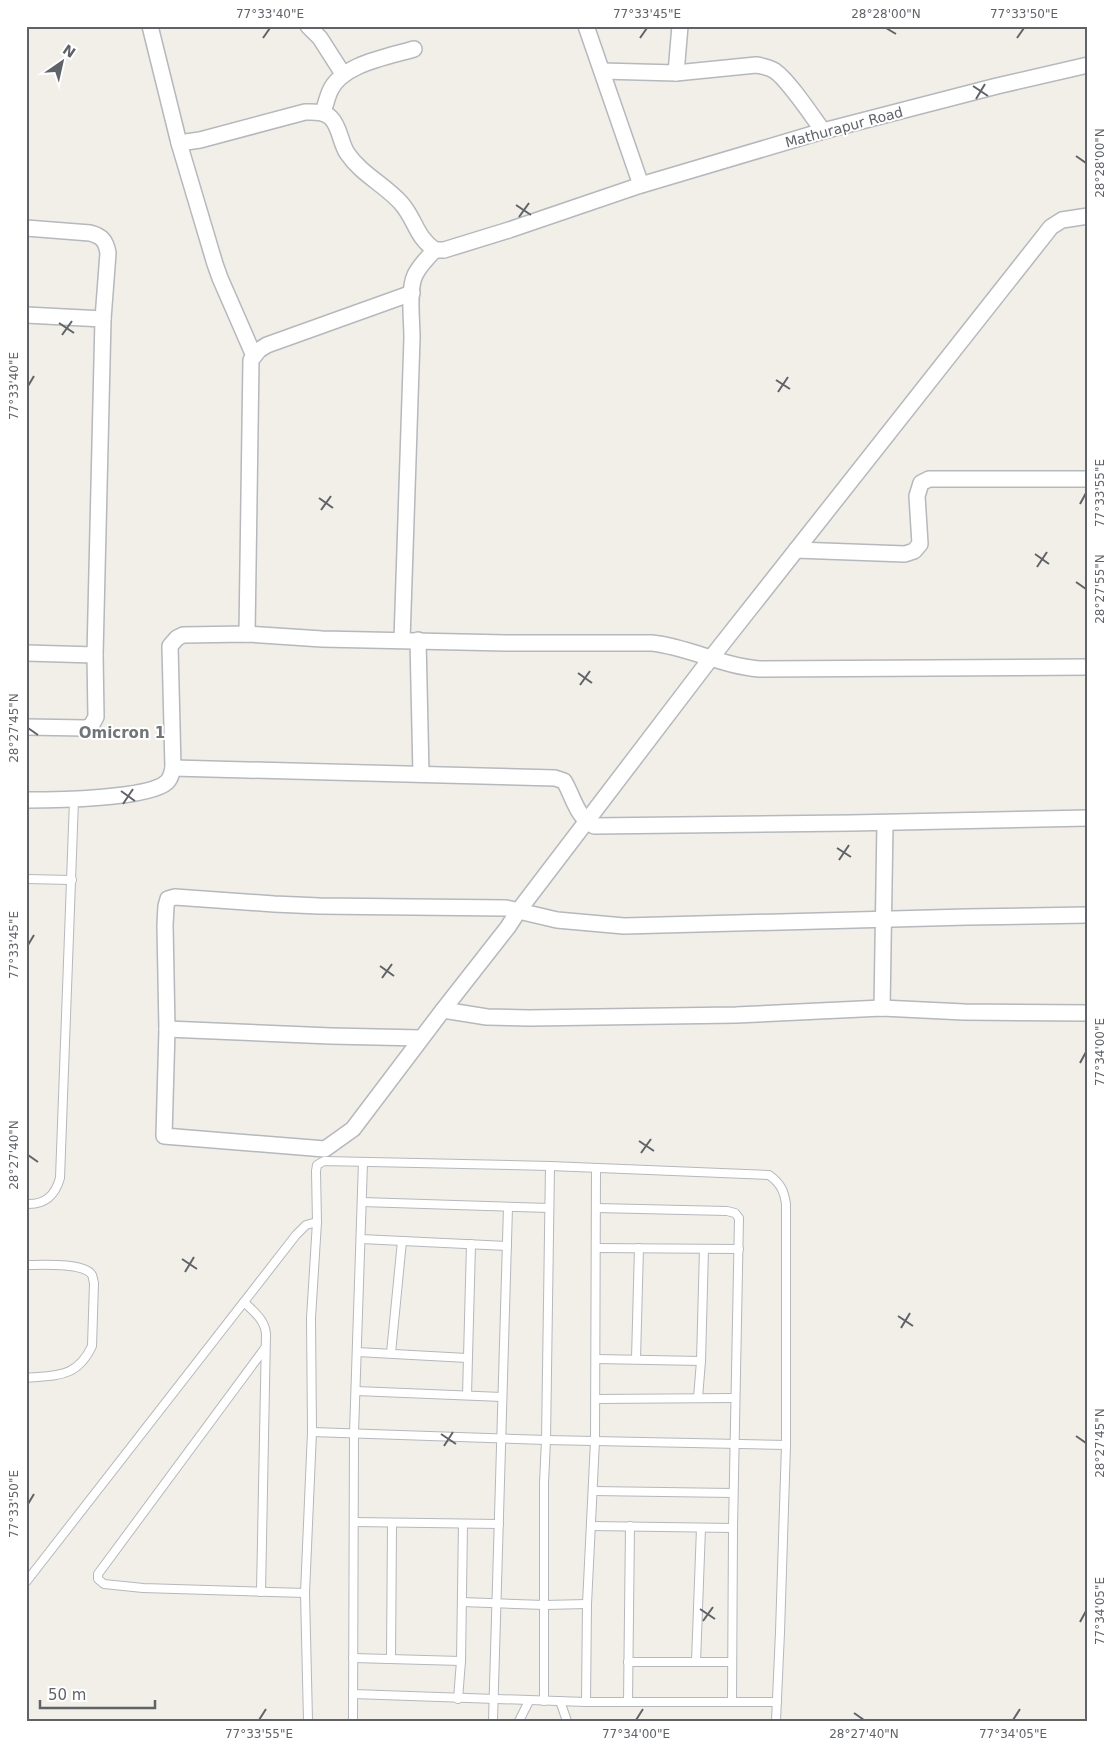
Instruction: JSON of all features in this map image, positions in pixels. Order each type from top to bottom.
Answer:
[{"type":"street","points":[[150,26],[179,143],[220,278],[254,356]]},
{"type":"street","points":[[308,26],[320,38],[343,74]]},
{"type":"street","points":[[586,26],[641,185]]},
{"type":"street","points":[[676,73],[680,26]]},
{"type":"street","points":[[323,113],[330,91],[343,74],[353,68],[414,49]]},
{"type":"street","name":"Mathurapur Road","points":[[435,250],[444,250],[480,240],[641,185],[823,132],[998,86],[1088,65]]},
{"type":"street","points":[[602,71],[676,73],[756,66],[766,67],[784,79],[823,132]]},
{"type":"street","points":[[179,143],[200,140],[305,112],[323,113],[335,124],[346,151],[353,161],[400,202],[414,222],[420,237],[435,250],[414,276],[412,293],[402,640]]},
{"type":"street","points":[[1088,216],[1062,220],[1051,227],[711,658],[519,910],[508,927],[353,1129],[325,1150],[164,1136],[167,1029],[165,925],[168,899],[175,897],[274,904],[506,908],[519,910],[558,920],[624,926],[1088,915]]},
{"type":"street","points":[[26,228],[90,233],[100,236],[106,243],[108,253],[103,318],[95,655],[96,717],[91,726],[85,728],[26,727]]},
{"type":"street","points":[[247,634],[251,360],[259,350],[267,345],[412,293]]},
{"type":"street","points":[[26,315],[103,318]]},
{"type":"street","points":[[796,550],[905,554],[914,551],[920,544],[917,496],[921,483],[930,480],[1088,479]]},
{"type":"street","points":[[26,800],[74,800],[153,788],[168,781],[173,768],[170,646],[172,641],[183,636],[247,634],[322,639],[506,643],[652,643],[667,645],[745,668],[759,669],[1088,668]]},
{"type":"street","points":[[418,640],[421,774]]},
{"type":"street","points":[[26,653],[95,655]]},
{"type":"street","points":[[173,768],[555,778],[564,781],[579,813],[587,822],[594,826],[1088,818]]},
{"type":"street","points":[[882,1008],[885,822]]},
{"type":"street","points":[[443,1010],[486,1018],[736,1015],[882,1008],[964,1012],[1088,1013]]},
{"type":"street","points":[[167,1029],[421,1038]]},
{"type":"lane","points":[[26,1204],[36,1204],[49,1199],[60,1178],[74,800]]},
{"type":"lane","points":[[26,879],[72,880]]},
{"type":"lane","points":[[308,1721],[305,1593],[312,1432],[310,1338],[317,1222],[317,1165],[324,1161],[550,1166],[769,1175],[779,1182],[784,1192],[786,1204],[786,1445],[776,1721]]},
{"type":"lane","points":[[353,1721],[354,1433],[363,1162]]},
{"type":"lane","points":[[544,1701],[544,1483],[550,1166]]},
{"type":"lane","points":[[586,1702],[587,1604],[596,1399],[596,1168]]},
{"type":"lane","points":[[362,1202],[549,1208]]},
{"type":"lane","points":[[492,1721],[508,1207]]},
{"type":"lane","points":[[596,1208],[726,1211],[735,1213],[739,1218],[733,1493],[732,1702]]},
{"type":"lane","points":[[26,1582],[302,1229],[306,1225],[317,1222]]},
{"type":"lane","points":[[361,1239],[507,1246]]},
{"type":"lane","points":[[391,1353],[402,1241]]},
{"type":"lane","points":[[467,1395],[471,1244]]},
{"type":"lane","points":[[596,1248],[739,1249]]},
{"type":"lane","points":[[636,1358],[638,1248]]},
{"type":"lane","points":[[698,1398],[701,1361],[704,1249]]},
{"type":"lane","points":[[26,1265],[85,1269],[92,1275],[94,1283],[92,1346],[89,1351],[72,1370],[66,1373],[26,1378]]},
{"type":"lane","points":[[244,1302],[262,1320],[265,1326],[261,1592]]},
{"type":"lane","points":[[265,1348],[98,1574],[98,1580],[104,1584],[144,1588],[305,1593]]},
{"type":"lane","points":[[357,1352],[468,1358]]},
{"type":"lane","points":[[596,1359],[636,1358],[701,1361]]},
{"type":"lane","points":[[356,1391],[502,1397]]},
{"type":"lane","points":[[596,1399],[735,1398]]},
{"type":"lane","points":[[312,1432],[546,1440],[786,1445]]},
{"type":"lane","points":[[593,1491],[733,1493]]},
{"type":"lane","points":[[354,1522],[498,1524]]},
{"type":"lane","points":[[391,1659],[392,1523]]},
{"type":"lane","points":[[458,1699],[461,1661],[463,1524]]},
{"type":"lane","points":[[591,1526],[733,1528]]},
{"type":"lane","points":[[628,1702],[630,1526]]},
{"type":"lane","points":[[696,1662],[701,1528]]},
{"type":"lane","points":[[462,1602],[587,1604]]},
{"type":"lane","points":[[353,1658],[461,1661]]},
{"type":"lane","points":[[628,1662],[732,1662]]},
{"type":"lane","points":[[353,1694],[529,1701],[777,1702]]},
{"type":"lane","points":[[519,1721],[529,1701]]},
{"type":"lane","points":[[560,1701],[567,1721]]},
{"type":"district","name":"Omicron 1","points":[[122,733]]}]
